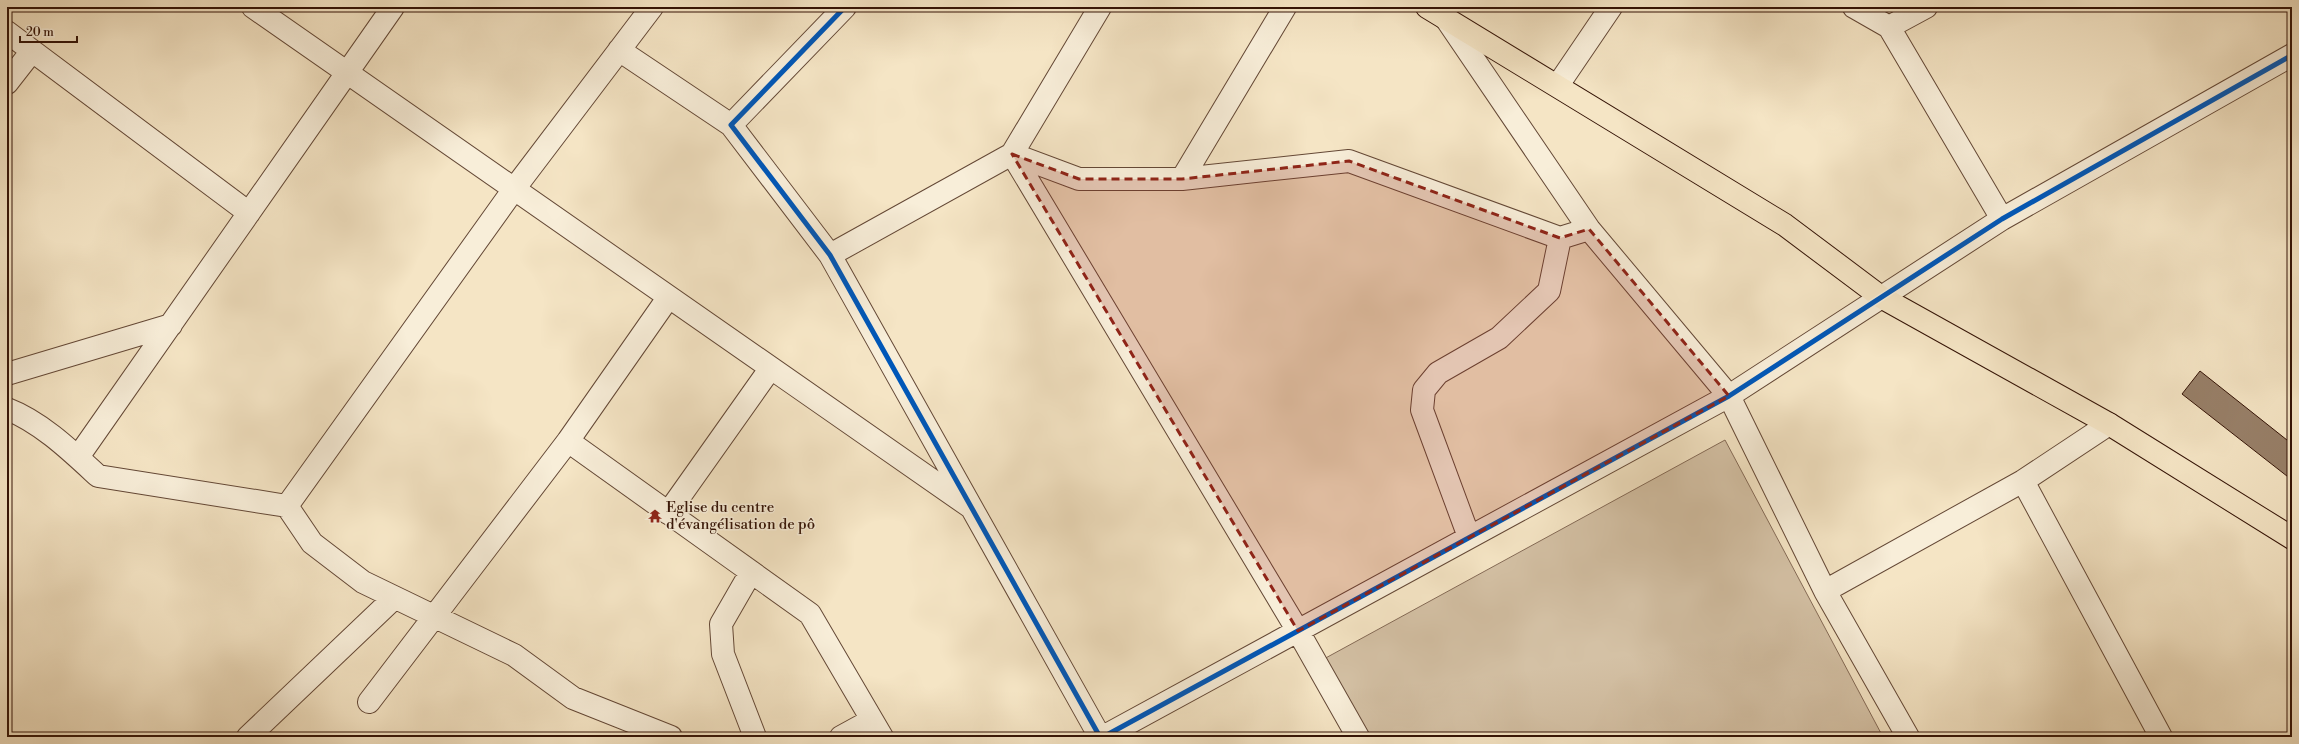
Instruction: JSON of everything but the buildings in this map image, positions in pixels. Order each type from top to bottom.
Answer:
[{"type":"main road","points":[[1427,7],[1558,85],[1785,224],[1880,297],[2109,424],[2292,538]]},
{"type":"street","points":[[253,7],[972,509]]},
{"type":"street","points":[[78,457],[393,7]]},
{"type":"street","points":[[288,506],[514,189],[652,7]]},
{"type":"street","points":[[731,125],[845,7]]},
{"type":"street","points":[[830,255],[1012,154],[1100,7]]},
{"type":"street","points":[[1182,179],[1285,7]]},
{"type":"street","points":[[1558,85],[1611,7]]},
{"type":"street","points":[[1854,7],[1889,27],[2002,219]]},
{"type":"street","points":[[1889,27],[1926,7]]},
{"type":"street","points":[[1447,20],[1590,229],[1729,396],[1825,591],[1908,737]]},
{"type":"street","points":[[7,32],[249,213]]},
{"type":"street","points":[[619,50],[731,125],[830,255],[1100,737]]},
{"type":"street","points":[[7,83],[32,51]]},
{"type":"street","points":[[1103,737],[1729,396],[2002,219],[2292,55]]},
{"type":"street","points":[[1012,154],[1079,179],[1182,179],[1349,161],[1560,238],[1590,229]]},
{"type":"street","points":[[1012,154],[1298,631],[1358,737]]},
{"type":"street","points":[[1469,537],[1422,410],[1424,390],[1438,373],[1499,338],[1549,291],[1560,238]]},
{"type":"street","points":[[369,702],[568,441],[668,298]]},
{"type":"street","points":[[7,374],[171,325]]},
{"type":"street","points":[[668,513],[770,369]]},
{"type":"street","points":[[7,409],[25,416],[78,457],[98,476],[288,506],[312,543],[363,582],[434,618],[514,655],[573,698],[671,737]]},
{"type":"street","points":[[1825,591],[2023,481],[2109,424]]},
{"type":"street","points":[[568,441],[810,614],[877,728],[841,737]]},
{"type":"street","points":[[2023,481],[2161,737]]},
{"type":"street","points":[[751,572],[721,624],[723,654],[755,737]]},
{"type":"street","points":[[248,737],[394,598]]},
{"type":"highlighted area","points":[[1012,154],[1079,179],[1182,179],[1349,161],[1560,238],[1589,229],[1729,396],[1298,631]]},
{"type":"shaded area","points":[[1725,440],[1883,737],[1364,737],[1322,660]]},
{"type":"cycle path","points":[[845,7],[731,125],[830,255],[1100,737]]},
{"type":"cycle path","points":[[1103,737],[1729,396],[2002,219],[2292,55]]},
{"type":"place","name":"Eglise du centre d'évangélisation de pô","points":[[655,516]]}]
